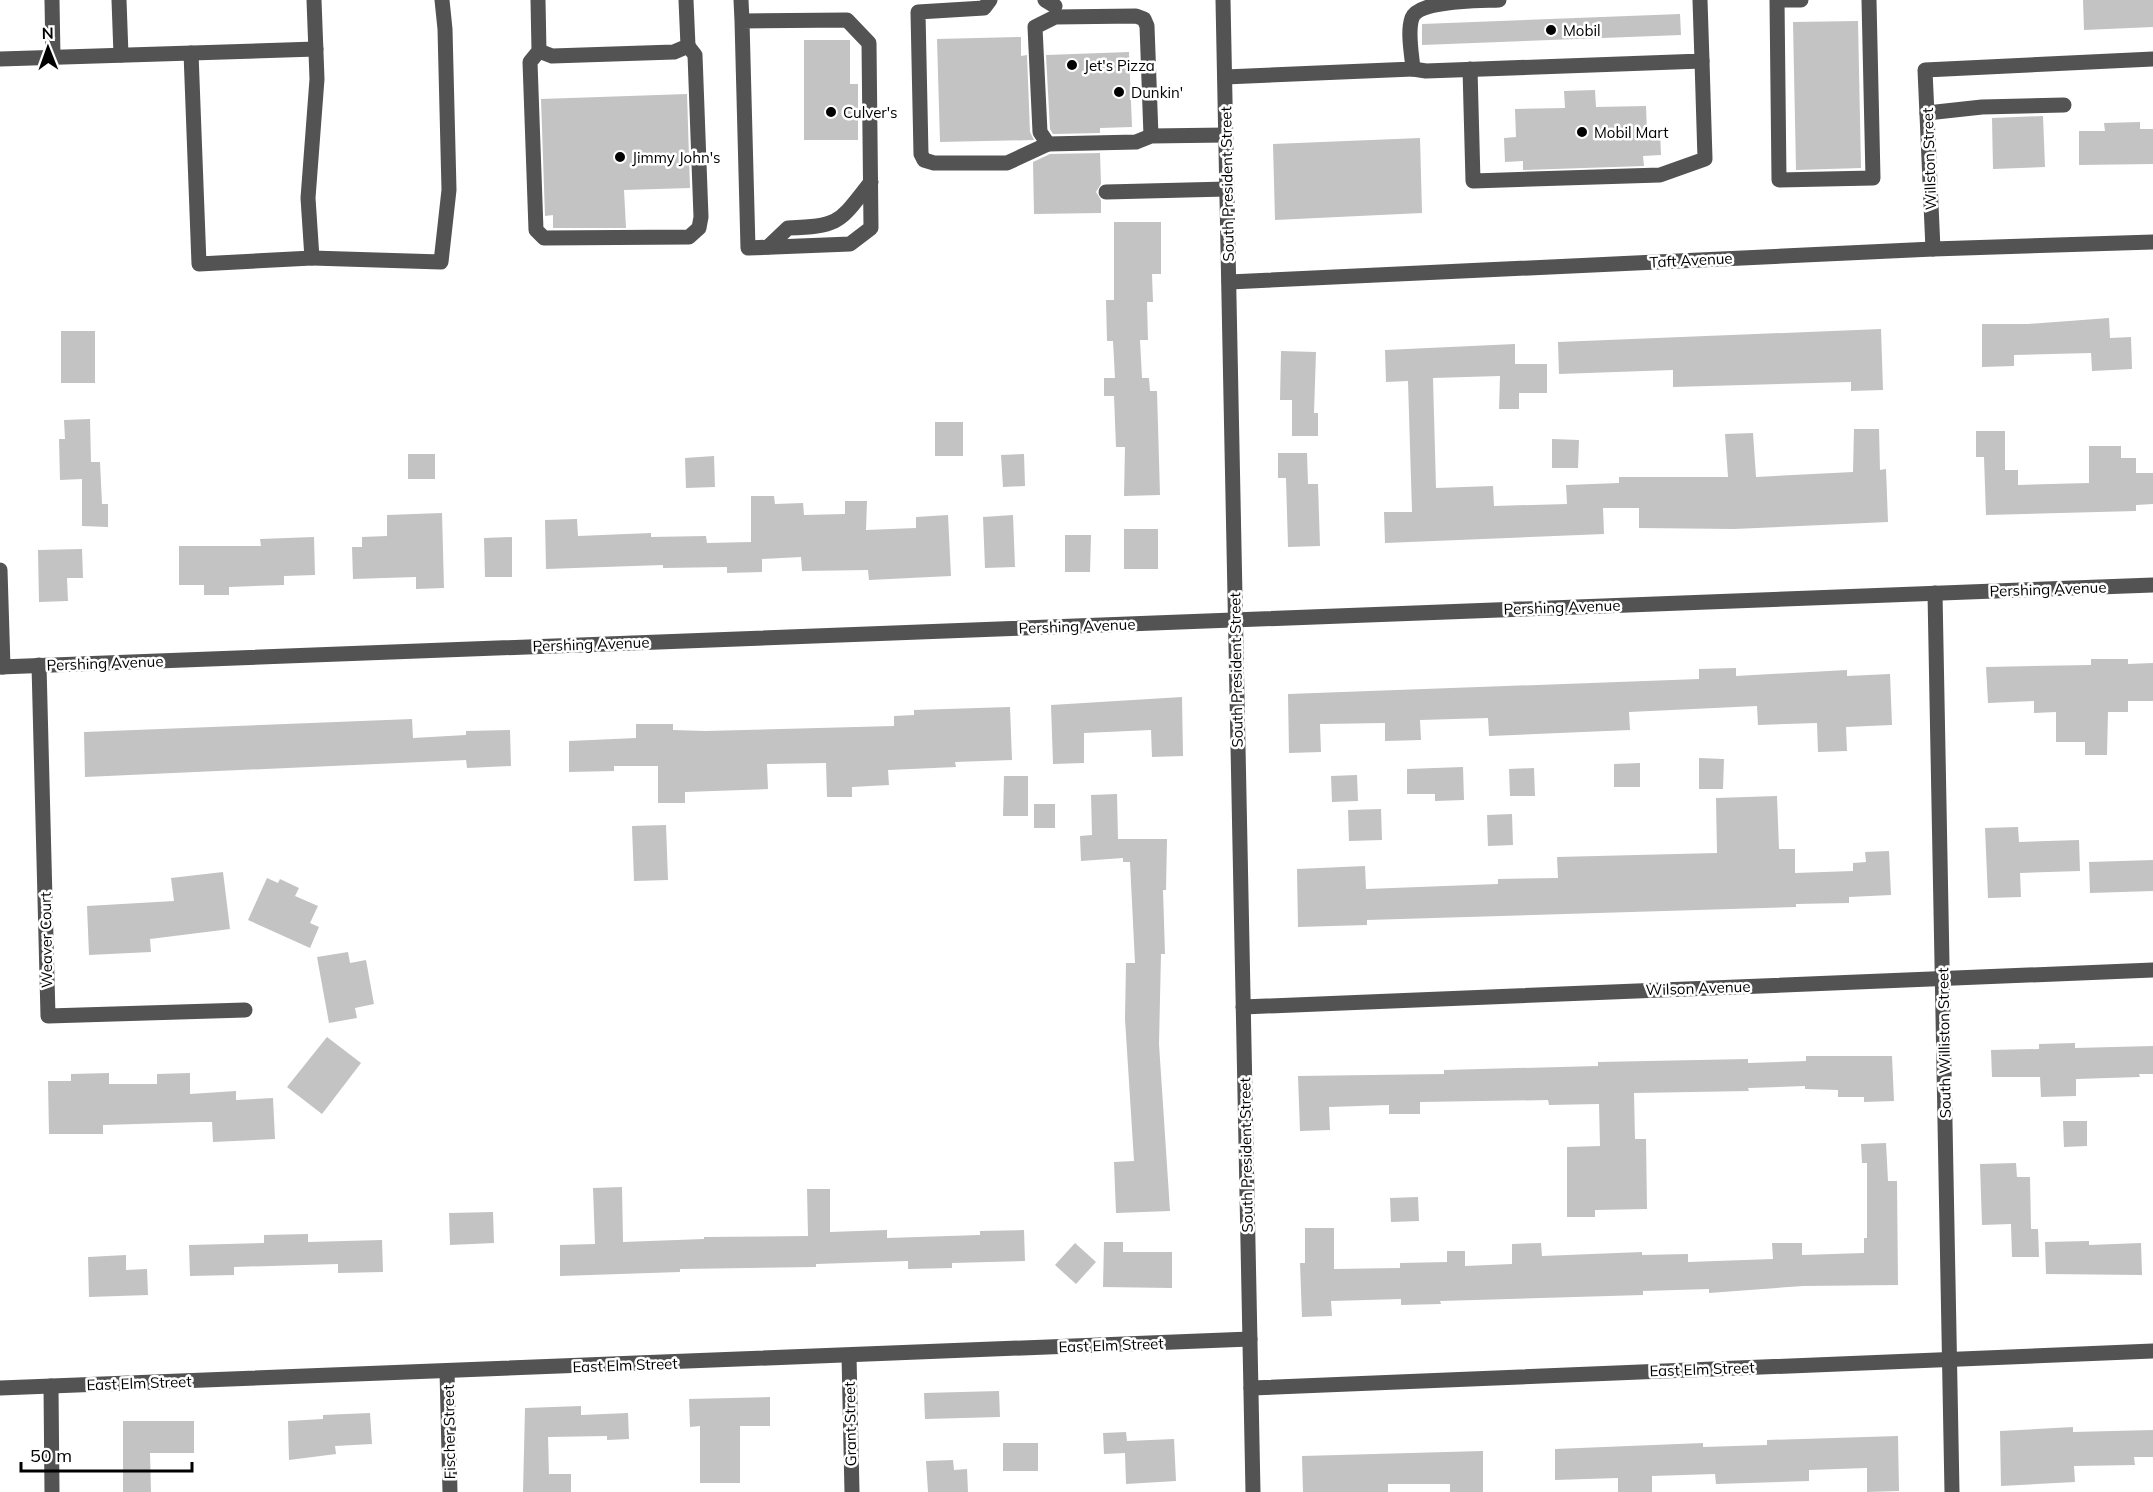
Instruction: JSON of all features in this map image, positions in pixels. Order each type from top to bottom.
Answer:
[{"type":"street","points":[[52,0],[53,57]]},
{"type":"street","points":[[118,0],[121,55]]},
{"type":"street","points":[[312,258],[308,198],[317,79],[314,0]]},
{"type":"street","points":[[191,53],[199,264],[312,258],[441,262],[449,190],[445,29],[442,0]]},
{"type":"street","points":[[538,0],[539,51],[530,62],[536,231],[544,238],[689,237],[699,228],[702,217],[695,55],[688,46],[686,0]]},
{"type":"street","points":[[741,0],[748,248],[850,244],[871,228],[869,43],[847,20],[742,21]]},
{"type":"street","points":[[990,0],[984,8],[935,5],[918,12],[921,153],[924,160],[934,163],[1007,163],[1048,144],[1136,142],[1151,136],[1226,135]]},
{"type":"street","name":"South President Street","points":[[1223,0],[1251,1388]]},
{"type":"street","points":[[1413,69],[1412,19],[1418,9],[1432,3],[1499,0]]},
{"type":"street","points":[[1470,69],[1473,181],[1660,175],[1705,159],[1700,0]]},
{"type":"street","points":[[1801,0],[1777,0],[1779,180],[1874,177],[1869,0]]},
{"type":"street","points":[[1048,144],[1040,132],[1035,27],[1054,6],[1136,16],[1144,19],[1147,26],[1151,136]]},
{"type":"street","points":[[539,51],[552,56],[674,52],[688,46]]},
{"type":"street","points":[[0,58],[316,49]]},
{"type":"street","name":"Willston Street","points":[[1933,249],[1926,69],[2153,59]]},
{"type":"street","points":[[1225,77],[1702,61]]},
{"type":"street","points":[[1927,113],[1982,106],[2064,105]]},
{"type":"street","points":[[768,247],[788,228],[823,227],[839,221],[871,182]]},
{"type":"street","points":[[1106,192],[1227,189]]},
{"type":"street","name":"Taft Avenue","points":[[1229,282],[1933,249],[2153,242]]},
{"type":"street","points":[[0,570],[1,667]]},
{"type":"street","name":"Pershing Avenue","points":[[1,667],[2153,585]]},
{"type":"street","name":"South Williston Street","points":[[1935,593],[1952,1492]]},
{"type":"street","name":"Weaver Court","points":[[39,665],[48,1016],[245,1010]]},
{"type":"street","name":"Wilson Avenue","points":[[1243,1007],[2153,970]]},
{"type":"street","name":"East Elm Street","points":[[0,1388],[1250,1339]]},
{"type":"street","name":"East Elm Street","points":[[1251,1388],[2153,1351]]},
{"type":"street","name":"Grant Street","points":[[849,1356],[852,1492]]},
{"type":"street","name":"Fischer Street","points":[[447,1371],[450,1492]]},
{"type":"street","points":[[51,1386],[52,1492]]},
{"type":"street","points":[[1251,1388],[1253,1492]]},
{"type":"building","points":[[2083,0],[2153,0],[2153,27],[2084,30]]},
{"type":"building","name":"Mobil","points":[[1680,14],[1681,35],[1422,45],[1422,24]]},
{"type":"building","points":[[1858,21],[1861,168],[1796,170],[1793,22]]},
{"type":"building","points":[[1021,37],[1021,56],[1027,55],[1030,132],[1034,140],[940,142],[937,39]]},
{"type":"building","name":"Culver's","points":[[804,40],[850,40],[850,84],[858,84],[858,140],[804,140]]},
{"type":"building","points":[[1129,52],[1132,127],[1100,128],[1100,133],[1053,134],[1050,129],[1046,55]]},
{"type":"building","points":[[1595,90],[1596,107],[1646,106],[1647,132],[1660,131],[1661,155],[1643,156],[1644,166],[1523,170],[1523,161],[1505,162],[1504,138],[1516,137],[1515,109],[1565,108],[1564,91]]},
{"type":"building","points":[[687,94],[690,188],[624,190],[626,228],[553,228],[553,215],[545,216],[541,99]]},
{"type":"building","points":[[2043,116],[2045,167],[1993,169],[1992,118]]},
{"type":"building","points":[[2140,122],[2140,129],[2153,129],[2153,164],[2079,165],[2079,131],[2105,131],[2104,123]]},
{"type":"building","points":[[1420,138],[1422,213],[1275,220],[1273,144]]},
{"type":"building","points":[[1100,153],[1101,184],[1096,192],[1101,200],[1101,213],[1034,214],[1033,162],[1050,154]]},
{"type":"building","points":[[1114,222],[1161,222],[1161,274],[1152,274],[1153,302],[1147,302],[1148,340],[1140,340],[1142,378],[1149,378],[1150,391],[1157,391],[1160,495],[1124,496],[1125,447],[1116,447],[1114,396],[1104,396],[1104,378],[1115,378],[1113,341],[1107,341],[1106,300],[1114,300]]},
{"type":"building","points":[[2109,318],[2110,338],[2131,337],[2132,369],[2092,371],[2091,353],[2014,355],[2014,366],[1982,367],[1982,324],[2028,324]]},
{"type":"building","points":[[1881,329],[1883,390],[1851,391],[1851,382],[1673,387],[1673,370],[1559,374],[1558,342]]},
{"type":"building","points":[[61,331],[95,331],[95,383],[61,383]]},
{"type":"building","points":[[1515,344],[1515,364],[1547,364],[1547,393],[1519,393],[1519,409],[1499,409],[1500,376],[1433,378],[1436,488],[1493,486],[1494,506],[1567,504],[1566,485],[1619,483],[1619,477],[1728,477],[1725,434],[1753,433],[1756,477],[1853,472],[1854,429],[1879,429],[1880,470],[1886,469],[1888,522],[1734,529],[1639,528],[1639,508],[1603,508],[1604,534],[1385,543],[1384,512],[1412,512],[1408,381],[1386,382],[1385,350]]},
{"type":"building","points":[[1281,351],[1316,352],[1314,413],[1318,413],[1318,436],[1292,436],[1292,400],[1280,400]]},
{"type":"building","points":[[90,419],[91,462],[100,462],[102,504],[108,504],[108,527],[82,526],[82,479],[60,480],[59,439],[65,439],[64,420]]},
{"type":"building","points":[[935,422],[963,422],[963,456],[935,456]]},
{"type":"building","points":[[1976,431],[2005,431],[2005,470],[2018,470],[2018,485],[2089,483],[2089,446],[2121,446],[2121,458],[2136,458],[2136,473],[2153,473],[2153,504],[2136,505],[2136,511],[1986,515],[1984,457],[1976,457]]},
{"type":"building","points":[[1552,439],[1579,440],[1578,468],[1552,468]]},
{"type":"building","points":[[1278,453],[1307,453],[1308,484],[1318,484],[1320,546],[1288,547],[1286,478],[1278,478]]},
{"type":"building","points":[[408,454],[435,454],[435,479],[408,479]]},
{"type":"building","points":[[1024,454],[1025,486],[1003,487],[1001,455]]},
{"type":"building","points":[[714,456],[715,487],[686,488],[685,458]]},
{"type":"building","points":[[751,496],[774,496],[775,504],[803,503],[804,515],[845,514],[845,501],[867,501],[866,530],[916,528],[916,517],[948,515],[951,576],[869,580],[868,570],[802,571],[801,557],[762,559],[762,572],[727,573],[727,567],[663,568],[663,565],[546,569],[545,520],[577,519],[578,536],[651,533],[651,537],[706,536],[707,543],[751,542]]},
{"type":"building","points":[[442,513],[444,588],[416,589],[416,577],[353,579],[352,547],[362,547],[362,537],[387,536],[387,515]]},
{"type":"building","points":[[1013,515],[1015,567],[985,568],[983,517]]},
{"type":"building","points":[[1124,529],[1158,529],[1158,569],[1124,569]]},
{"type":"building","points":[[1065,535],[1091,535],[1090,572],[1065,572]]},
{"type":"building","points":[[314,537],[315,575],[284,576],[284,585],[229,587],[229,595],[204,595],[204,585],[179,585],[179,546],[261,546],[260,539]]},
{"type":"building","points":[[512,537],[512,577],[485,577],[484,538]]},
{"type":"building","points":[[82,549],[83,578],[67,578],[68,601],[39,602],[38,550]]},
{"type":"building","points":[[2091,659],[2128,659],[2128,664],[2153,663],[2153,701],[2128,701],[2128,712],[2108,712],[2107,755],[2085,755],[2085,742],[2056,742],[2056,712],[2034,713],[2034,701],[1988,703],[1986,667],[2091,665]]},
{"type":"building","points":[[1736,668],[1736,676],[1847,670],[1847,676],[1890,674],[1892,725],[1846,727],[1847,751],[1818,752],[1817,723],[1758,725],[1757,706],[1629,712],[1630,730],[1489,736],[1488,718],[1420,720],[1421,740],[1385,741],[1385,723],[1320,724],[1321,752],[1289,753],[1288,694],[1699,679],[1699,669]]},
{"type":"building","points":[[1182,697],[1183,756],[1152,757],[1151,730],[1084,733],[1084,763],[1053,764],[1051,705]]},
{"type":"building","points":[[1010,707],[1012,760],[955,762],[956,767],[888,770],[889,785],[852,787],[852,797],[827,797],[826,763],[767,764],[768,789],[685,792],[685,803],[658,803],[658,766],[614,766],[614,771],[569,772],[569,741],[636,738],[636,724],[673,724],[673,730],[705,731],[894,726],[894,716],[914,715],[914,710]]},
{"type":"building","points":[[412,719],[413,738],[466,735],[466,731],[510,730],[511,766],[467,768],[466,760],[85,777],[84,732]]},
{"type":"building","points":[[1699,758],[1724,759],[1723,789],[1699,789]]},
{"type":"building","points":[[1640,763],[1640,787],[1614,787],[1614,764]]},
{"type":"building","points":[[1463,767],[1464,800],[1435,801],[1435,794],[1407,794],[1407,769]]},
{"type":"building","points":[[1534,768],[1535,796],[1510,796],[1509,769]]},
{"type":"building","points":[[1357,775],[1358,801],[1332,802],[1331,776]]},
{"type":"building","points":[[1004,776],[1028,776],[1028,816],[1003,816]]},
{"type":"building","points":[[1117,794],[1118,839],[1167,839],[1166,890],[1163,890],[1165,954],[1161,954],[1159,1044],[1170,1211],[1116,1213],[1114,1162],[1134,1161],[1125,1019],[1126,963],[1135,963],[1130,862],[1123,862],[1123,858],[1081,861],[1080,836],[1092,835],[1091,795]]},
{"type":"building","points":[[1777,796],[1779,849],[1795,849],[1795,873],[1853,871],[1853,863],[1866,862],[1865,852],[1889,851],[1891,895],[1849,897],[1849,903],[1796,904],[1796,907],[1367,920],[1367,925],[1298,927],[1297,869],[1365,866],[1366,889],[1498,884],[1498,879],[1558,878],[1557,857],[1717,853],[1716,798]]},
{"type":"building","points":[[1034,804],[1055,804],[1055,828],[1034,828]]},
{"type":"building","points":[[1381,809],[1382,840],[1349,841],[1348,810]]},
{"type":"building","points":[[1512,814],[1513,845],[1488,846],[1487,815]]},
{"type":"building","points":[[666,825],[668,880],[634,881],[632,826]]},
{"type":"building","points":[[2018,827],[2019,842],[2079,840],[2080,871],[2020,873],[2021,897],[1988,898],[1985,828]]},
{"type":"building","points":[[2153,860],[2153,891],[2090,893],[2089,862]]},
{"type":"building","points":[[223,872],[230,929],[150,939],[151,952],[89,955],[87,906],[174,901],[171,878]]},
{"type":"building","points":[[267,878],[278,883],[280,879],[299,888],[295,896],[318,906],[310,923],[319,927],[310,948],[248,920]]},
{"type":"building","points":[[348,952],[350,963],[366,960],[374,1004],[355,1008],[357,1018],[329,1023],[317,957]]},
{"type":"building","points":[[327,1037],[361,1063],[322,1114],[287,1087]]},
{"type":"building","points":[[2075,1043],[2075,1048],[2153,1046],[2153,1074],[2139,1074],[2140,1077],[2076,1079],[2076,1096],[2041,1097],[2040,1077],[1992,1077],[1991,1050],[2039,1049],[2039,1044]]},
{"type":"building","points":[[1806,1056],[1892,1056],[1894,1101],[1864,1102],[1864,1097],[1838,1097],[1838,1090],[1805,1089],[1805,1086],[1748,1088],[1749,1091],[1634,1093],[1635,1139],[1646,1139],[1647,1209],[1595,1210],[1595,1217],[1567,1217],[1567,1147],[1600,1146],[1599,1104],[1549,1105],[1548,1100],[1420,1102],[1420,1114],[1389,1114],[1389,1105],[1329,1107],[1330,1130],[1300,1131],[1298,1076],[1444,1074],[1444,1070],[1598,1066],[1598,1062],[1748,1059],[1748,1063],[1806,1061]]},
{"type":"building","points":[[109,1073],[109,1084],[157,1084],[157,1074],[190,1073],[190,1094],[236,1091],[236,1100],[273,1098],[275,1139],[213,1142],[212,1122],[103,1125],[103,1134],[49,1134],[48,1081],[71,1081],[71,1074]]},
{"type":"building","points":[[2063,1121],[2087,1121],[2087,1146],[2064,1147]]},
{"type":"building","points":[[1886,1143],[1888,1181],[1897,1181],[1898,1285],[1803,1286],[1709,1293],[1709,1289],[1643,1291],[1643,1295],[1440,1301],[1441,1304],[1401,1305],[1401,1299],[1331,1301],[1332,1316],[1302,1317],[1300,1263],[1305,1263],[1305,1228],[1334,1228],[1334,1269],[1400,1268],[1400,1263],[1447,1262],[1447,1251],[1465,1251],[1465,1266],[1512,1264],[1512,1244],[1541,1243],[1542,1256],[1642,1252],[1642,1255],[1688,1254],[1688,1262],[1773,1259],[1772,1243],[1802,1243],[1802,1255],[1864,1253],[1864,1238],[1867,1238],[1867,1163],[1862,1163],[1861,1144]]},
{"type":"building","points":[[2016,1163],[2017,1177],[2030,1177],[2031,1229],[2038,1229],[2039,1257],[2012,1257],[2011,1224],[1982,1225],[1980,1164]]},
{"type":"building","points":[[622,1187],[623,1242],[704,1239],[704,1237],[808,1236],[807,1189],[830,1189],[830,1232],[887,1230],[887,1238],[980,1235],[980,1231],[1024,1230],[1025,1261],[952,1263],[952,1268],[908,1269],[908,1261],[816,1264],[816,1267],[680,1269],[680,1272],[560,1276],[560,1245],[595,1244],[593,1188]]},
{"type":"building","points":[[1418,1197],[1419,1221],[1391,1222],[1390,1198]]},
{"type":"building","points":[[493,1212],[494,1243],[450,1245],[449,1213]]},
{"type":"building","points":[[308,1234],[308,1242],[382,1240],[383,1272],[338,1273],[338,1264],[234,1267],[234,1275],[190,1276],[189,1245],[264,1243],[264,1235]]},
{"type":"building","points":[[2089,1241],[2089,1245],[2141,1243],[2142,1275],[2046,1274],[2045,1242]]},
{"type":"building","points":[[1104,1242],[1123,1242],[1123,1252],[1172,1252],[1172,1288],[1103,1287]]},
{"type":"building","points":[[1075,1243],[1096,1262],[1076,1284],[1055,1265]]},
{"type":"building","points":[[126,1255],[126,1270],[147,1269],[148,1295],[89,1297],[88,1257]]},
{"type":"building","points":[[999,1391],[1000,1417],[925,1419],[924,1393]]},
{"type":"building","points":[[770,1397],[770,1426],[740,1426],[740,1483],[700,1483],[700,1426],[690,1427],[689,1399]]},
{"type":"building","points":[[581,1406],[581,1415],[628,1413],[629,1439],[607,1440],[607,1436],[548,1437],[549,1474],[571,1474],[571,1492],[523,1492],[525,1408]]},
{"type":"building","points":[[370,1413],[372,1444],[335,1446],[336,1454],[289,1460],[288,1421],[323,1419],[323,1415]]},
{"type":"building","points":[[123,1421],[194,1421],[194,1453],[150,1453],[151,1492],[123,1492]]},
{"type":"building","points":[[2073,1427],[2073,1432],[2153,1430],[2153,1457],[2134,1457],[2135,1465],[2074,1466],[2075,1482],[2001,1486],[2000,1431]]},
{"type":"building","points":[[1126,1432],[1127,1441],[1174,1439],[1176,1481],[1126,1484],[1125,1453],[1104,1454],[1103,1433]]},
{"type":"building","points":[[1898,1436],[1899,1491],[1867,1492],[1867,1468],[1809,1470],[1809,1481],[1716,1484],[1715,1474],[1652,1476],[1652,1492],[1618,1492],[1618,1478],[1555,1480],[1555,1449],[1703,1443],[1703,1447],[1767,1445],[1767,1440]]},
{"type":"building","points":[[1003,1443],[1038,1443],[1038,1471],[1003,1471]]},
{"type":"building","points":[[1483,1451],[1483,1492],[1450,1492],[1450,1484],[1388,1484],[1388,1492],[1303,1492],[1302,1456]]},
{"type":"building","points":[[953,1460],[954,1470],[967,1469],[968,1492],[928,1492],[926,1461]]},
{"type":"place","name":"Mobil","points":[[1551,30]]},
{"type":"place","name":"Jet's Pizza","points":[[1072,65]]},
{"type":"place","name":"Dunkin'","points":[[1119,92]]},
{"type":"place","name":"Culver's","points":[[831,112]]},
{"type":"place","name":"Mobil Mart","points":[[1582,132]]},
{"type":"place","name":"Jimmy John's","points":[[620,157]]}]
